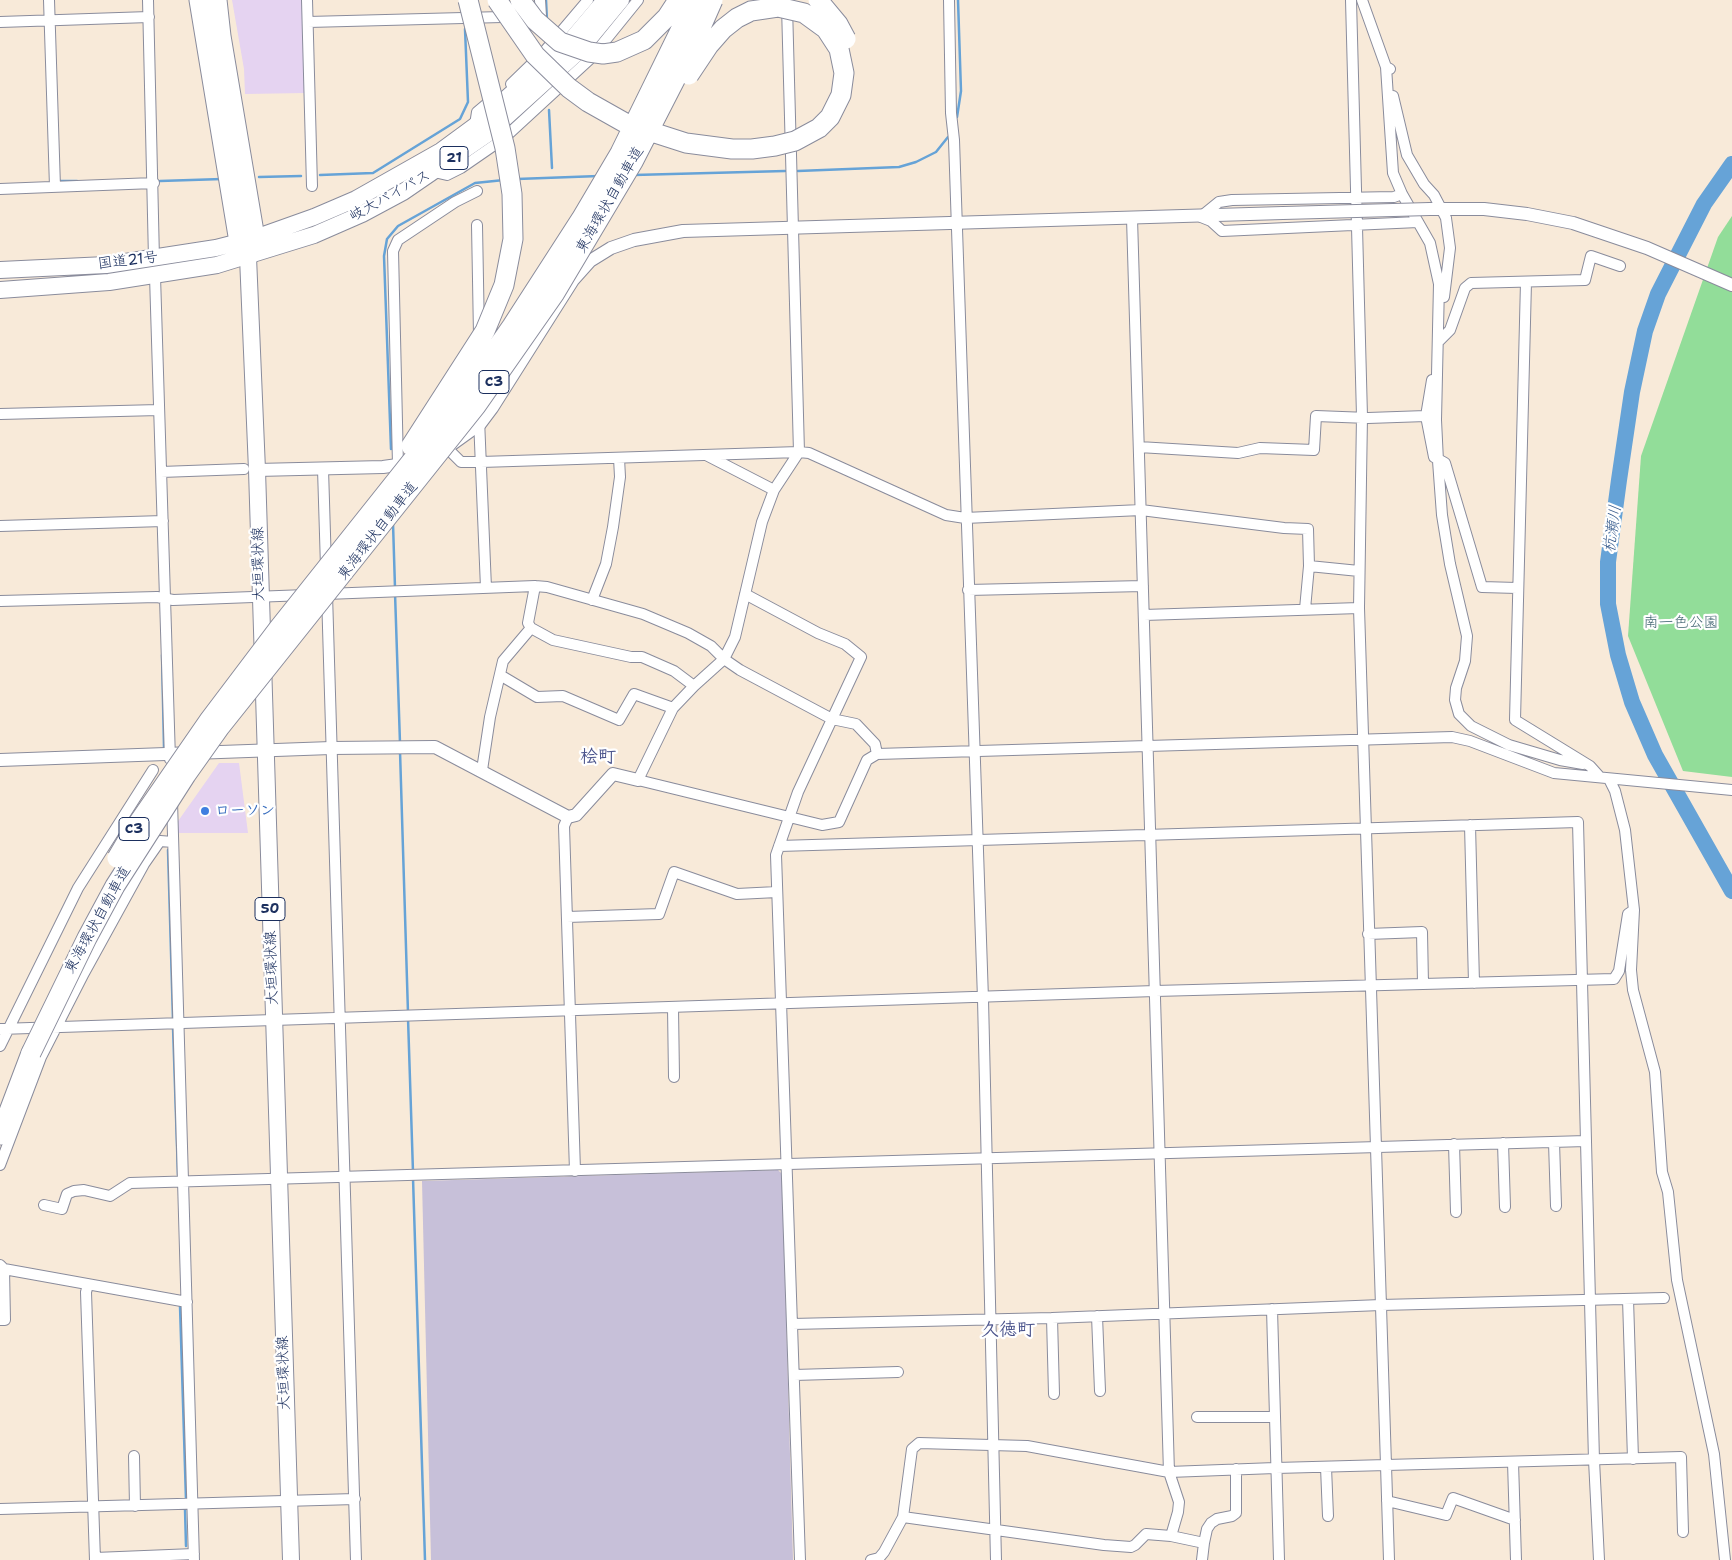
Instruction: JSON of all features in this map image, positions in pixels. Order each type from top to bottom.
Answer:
[{"type":"highway","points":[[199,0],[247,246]]},
{"type":"highway","points":[[217,0],[247,246]]},
{"type":"highway","points":[[278,629],[404,456],[470,357],[496,309],[504,285],[513,239],[512,194],[491,88],[468,0]]},
{"type":"highway","points":[[485,0],[511,43],[542,78],[561,96],[602,123],[658,148],[706,158],[751,160],[776,158],[808,148],[833,131],[849,106],[855,79],[851,49],[838,24],[818,0]]},
{"type":"highway","points":[[497,0],[535,55],[568,88],[620,121],[654,134],[663,137],[686,143],[732,149],[752,149],[775,146],[808,135],[830,116],[837,106],[844,85],[842,60],[834,40],[826,29],[816,20],[791,8],[778,6],[751,11],[737,18],[723,29],[696,64],[674,100],[656,134],[652,142],[628,184],[589,248],[555,293]]},
{"type":"highway","points":[[520,0],[535,20],[560,42],[580,50],[603,54],[617,52],[644,40],[662,24],[678,0]]},
{"type":"highway","name":"東海環状自動車道","points":[[0,1135],[50,998],[77,936],[134,829],[210,719],[278,629],[461,399],[512,326],[582,219],[620,153],[695,0]]},
{"type":"highway","name":"東海環状自動車道","points":[[31,1053],[86,938],[110,894],[150,828],[186,775],[220,727],[476,406],[555,293],[633,162],[695,41],[713,0]]},
{"type":"main road","name":"岐大バイパス","points":[[247,246],[356,199],[441,151],[475,126],[568,44],[605,0]]},
{"type":"main road","name":"岐大バイパス","points":[[247,246],[314,235],[362,214],[404,192],[486,135],[544,84],[578,52],[621,0]]},
{"type":"main road","name":"国道21号","points":[[0,270],[106,265],[247,246]]},
{"type":"main road","name":"国道21号","points":[[0,290],[155,276],[217,265],[247,246]]},
{"type":"main road","name":"大垣環状線","points":[[247,246],[250,470],[260,596],[291,1560]]},
{"type":"street","points":[[49,0],[55,187]]},
{"type":"street","points":[[148,0],[154,183],[154,259]]},
{"type":"street","points":[[307,0],[312,186]]},
{"type":"street","points":[[308,22],[540,16],[540,0]]},
{"type":"street","points":[[475,126],[475,118],[480,108],[506,88],[544,52],[588,0]]},
{"type":"street","points":[[434,172],[447,175],[461,168],[503,139],[591,58],[638,0]]},
{"type":"street","points":[[638,780],[673,708],[694,686],[724,660],[735,637],[762,522],[774,490],[799,452],[787,0]]},
{"type":"street","points":[[949,0],[965,518],[983,999],[995,1445],[994,1529],[996,1560]]},
{"type":"street","points":[[1350,0],[1362,416],[1359,571],[1362,742],[1389,1560]]},
{"type":"street","points":[[1362,0],[1386,67],[1391,160],[1402,194],[1430,243],[1436,264],[1440,305],[1437,365],[1438,461],[1442,515],[1450,564],[1467,636],[1465,660],[1456,688],[1455,700],[1459,714],[1471,726],[1508,745],[1560,760],[1590,766],[1615,791],[1625,830],[1634,910],[1632,990],[1655,1072],[1662,1172],[1668,1192],[1677,1280],[1709,1427],[1725,1560]]},
{"type":"street","points":[[0,22],[149,17]]},
{"type":"street","points":[[1386,67],[1391,70],[1395,111],[1407,155],[1441,208],[1448,227],[1450,248],[1447,278],[1440,305]]},
{"type":"street","points":[[0,189],[154,183]]},
{"type":"street","points":[[398,465],[393,251],[398,240],[455,202],[477,191]]},
{"type":"street","points":[[1201,217],[1219,202],[1232,200],[1394,197],[1402,194]]},
{"type":"street","points":[[161,472],[323,469],[398,465],[416,462],[447,448],[480,424],[512,379],[573,280],[590,261],[611,248],[634,240],[683,231],[1201,217],[1441,208],[1484,209],[1527,214],[1573,224],[1647,248],[1732,285]]},
{"type":"street","points":[[1201,217],[1211,221],[1222,231],[1418,222]]},
{"type":"street","points":[[1132,218],[1169,1472],[1178,1502],[1178,1512],[1171,1536]]},
{"type":"street","points":[[477,225],[480,424],[486,588]]},
{"type":"street","points":[[1438,342],[1450,330],[1465,288],[1471,283],[1585,280],[1591,256],[1620,266]]},
{"type":"street","points":[[88,1285],[86,1292],[95,1559],[194,1557],[155,276]]},
{"type":"street","points":[[1526,282],[1515,720],[1583,764]]},
{"type":"street","points":[[1437,365],[1434,370],[1426,416],[1434,457],[1438,461],[1445,463],[1482,588],[1517,588]]},
{"type":"street","points":[[0,414],[160,410]]},
{"type":"street","points":[[1139,447],[1238,453],[1260,448],[1314,450],[1316,416],[1362,416],[1368,418],[1426,416]]},
{"type":"street","points":[[447,448],[461,462],[799,452],[809,453],[946,515],[965,518],[1141,510],[1284,528],[1308,529],[1309,566],[1305,609]]},
{"type":"street","points":[[706,454],[774,490]]},
{"type":"street","points":[[592,600],[606,564],[613,528],[620,477],[619,458]]},
{"type":"street","points":[[323,469],[356,1560]]},
{"type":"street","points":[[0,526],[163,521]]},
{"type":"street","points":[[1309,566],[1359,571]]},
{"type":"street","points":[[535,586],[528,617],[528,623],[531,628],[553,640],[630,657],[642,657],[674,671],[694,686]]},
{"type":"street","points":[[968,590],[1144,586]]},
{"type":"street","points":[[0,601],[165,599],[401,590],[547,587],[643,614],[688,632],[710,646],[724,660],[832,719],[856,724],[875,744],[877,754]]},
{"type":"street","points":[[745,594],[818,633],[845,644],[861,657],[789,818],[776,855],[800,1560]]},
{"type":"street","points":[[1144,615],[1359,608]]},
{"type":"street","points":[[482,770],[490,717],[503,661],[531,628]]},
{"type":"street","points":[[500,675],[537,697],[563,696],[619,720],[634,694],[673,708]]},
{"type":"street","points":[[0,760],[331,748],[408,747],[442,749],[568,817],[576,816],[613,774],[822,825],[839,822],[867,760],[877,754],[1452,738],[1470,740],[1554,773],[1732,790]]},
{"type":"street","points":[[0,1046],[4,1029],[66,912],[106,843],[153,770]]},
{"type":"street","points":[[568,817],[564,826],[575,1171]]},
{"type":"street","points":[[779,846],[1578,822],[1594,1460],[1599,1560]]},
{"type":"street","points":[[1470,825],[1474,983]]},
{"type":"street","points":[[0,1165],[41,1057],[55,1027],[144,864],[160,842],[173,842]]},
{"type":"street","points":[[106,843],[144,864]]},
{"type":"street","points":[[567,916],[659,914],[674,872],[737,894],[777,892]]},
{"type":"street","points":[[4,1029],[983,999],[1155,991],[1614,979],[1619,970],[1628,914],[1634,910]]},
{"type":"street","points":[[1368,934],[1422,932],[1423,984]]},
{"type":"street","points":[[673,1008],[674,1076]]},
{"type":"street","points":[[44,1205],[62,1209],[67,1194],[74,1191],[84,1190],[110,1196],[130,1183],[786,1166],[986,1158],[1586,1141]]},
{"type":"street","points":[[1554,1142],[1556,1206]]},
{"type":"street","points":[[1504,1143],[1505,1207]]},
{"type":"street","points":[[1454,1144],[1456,1212]]},
{"type":"street","points":[[0,1320],[4,1320],[2,1267],[88,1285],[187,1302]]},
{"type":"street","points":[[792,1324],[1052,1318],[1381,1305],[1664,1298]]},
{"type":"street","points":[[1628,1299],[1633,1458]]},
{"type":"street","points":[[1272,1309],[1273,1417],[1279,1560]]},
{"type":"street","points":[[1097,1316],[1100,1391]]},
{"type":"street","points":[[1052,1318],[1054,1394]]},
{"type":"street","points":[[794,1375],[898,1372]]},
{"type":"street","points":[[1197,1418],[1273,1417]]},
{"type":"street","points":[[871,1560],[879,1558],[884,1552],[903,1517],[912,1449],[919,1444],[926,1443],[1027,1446],[1169,1472],[1681,1457],[1683,1532]]},
{"type":"street","points":[[134,1456],[135,1506]]},
{"type":"street","points":[[1514,1462],[1516,1560]]},
{"type":"street","points":[[1326,1467],[1328,1516]]},
{"type":"street","points":[[1202,1560],[1207,1529],[1211,1523],[1217,1519],[1232,1516],[1236,1512],[1236,1469]]},
{"type":"street","points":[[1387,1501],[1446,1515],[1453,1498],[1515,1520]]},
{"type":"street","points":[[0,1509],[355,1499]]},
{"type":"street","points":[[903,1517],[1104,1545],[1135,1546],[1146,1534],[1204,1542]]},
{"type":"shaded area","points":[[232,0],[304,0],[306,93],[245,94],[244,69]]},
{"type":"shaded area","points":[[219,763],[239,763],[248,833],[176,833],[176,824]]},
{"type":"shaded area","points":[[778,1170],[782,1174],[793,1560],[431,1560],[422,1181]]},
{"type":"green space","name":"南一色公園","points":[[1732,216],[1732,777],[1683,771],[1628,636],[1641,456],[1718,237]]},
{"type":"waterway","points":[[546,0],[547,21]]},
{"type":"waterway","points":[[957,117],[961,91],[958,0]]},
{"type":"waterway","points":[[320,175],[373,173],[460,119],[468,102],[465,29]]},
{"type":"waterway","points":[[549,110],[552,168]]},
{"type":"waterway","points":[[798,171],[899,167],[916,162],[936,152],[948,137]]},
{"type":"waterway","name":"杭瀬川","points":[[1732,164],[1704,204],[1658,294],[1645,331],[1632,392],[1608,562],[1608,604],[1618,655],[1632,702],[1655,755],[1732,891]]},
{"type":"waterway","points":[[634,175],[785,171]]},
{"type":"waterway","points":[[259,177],[301,176]]},
{"type":"waterway","points":[[517,179],[599,176]]},
{"type":"waterway","points":[[160,181],[222,179]]},
{"type":"waterway","points":[[391,449],[384,256],[387,239],[398,226],[475,183],[504,180]]},
{"type":"waterway","points":[[59,181],[77,181]]},
{"type":"waterway","points":[[393,523],[395,588]]},
{"type":"waterway","points":[[395,593],[400,743]]},
{"type":"waterway","points":[[162,655],[164,747]]},
{"type":"waterway","points":[[400,751],[408,1013]]},
{"type":"waterway","points":[[168,850],[173,1020]]},
{"type":"waterway","points":[[408,1018],[413,1172]]},
{"type":"waterway","points":[[173,1027],[178,1175]]},
{"type":"waterway","points":[[413,1178],[425,1560]]},
{"type":"waterway","points":[[180,1306],[186,1500]]},
{"type":"waterway","points":[[185,1509],[186,1546]]},
{"type":"place","name":"ローソン","points":[[205,811]]},
{"type":"district","name":"桧町","points":[[598,757]]},
{"type":"district","name":"久徳町","points":[[1008,1330]]}]
